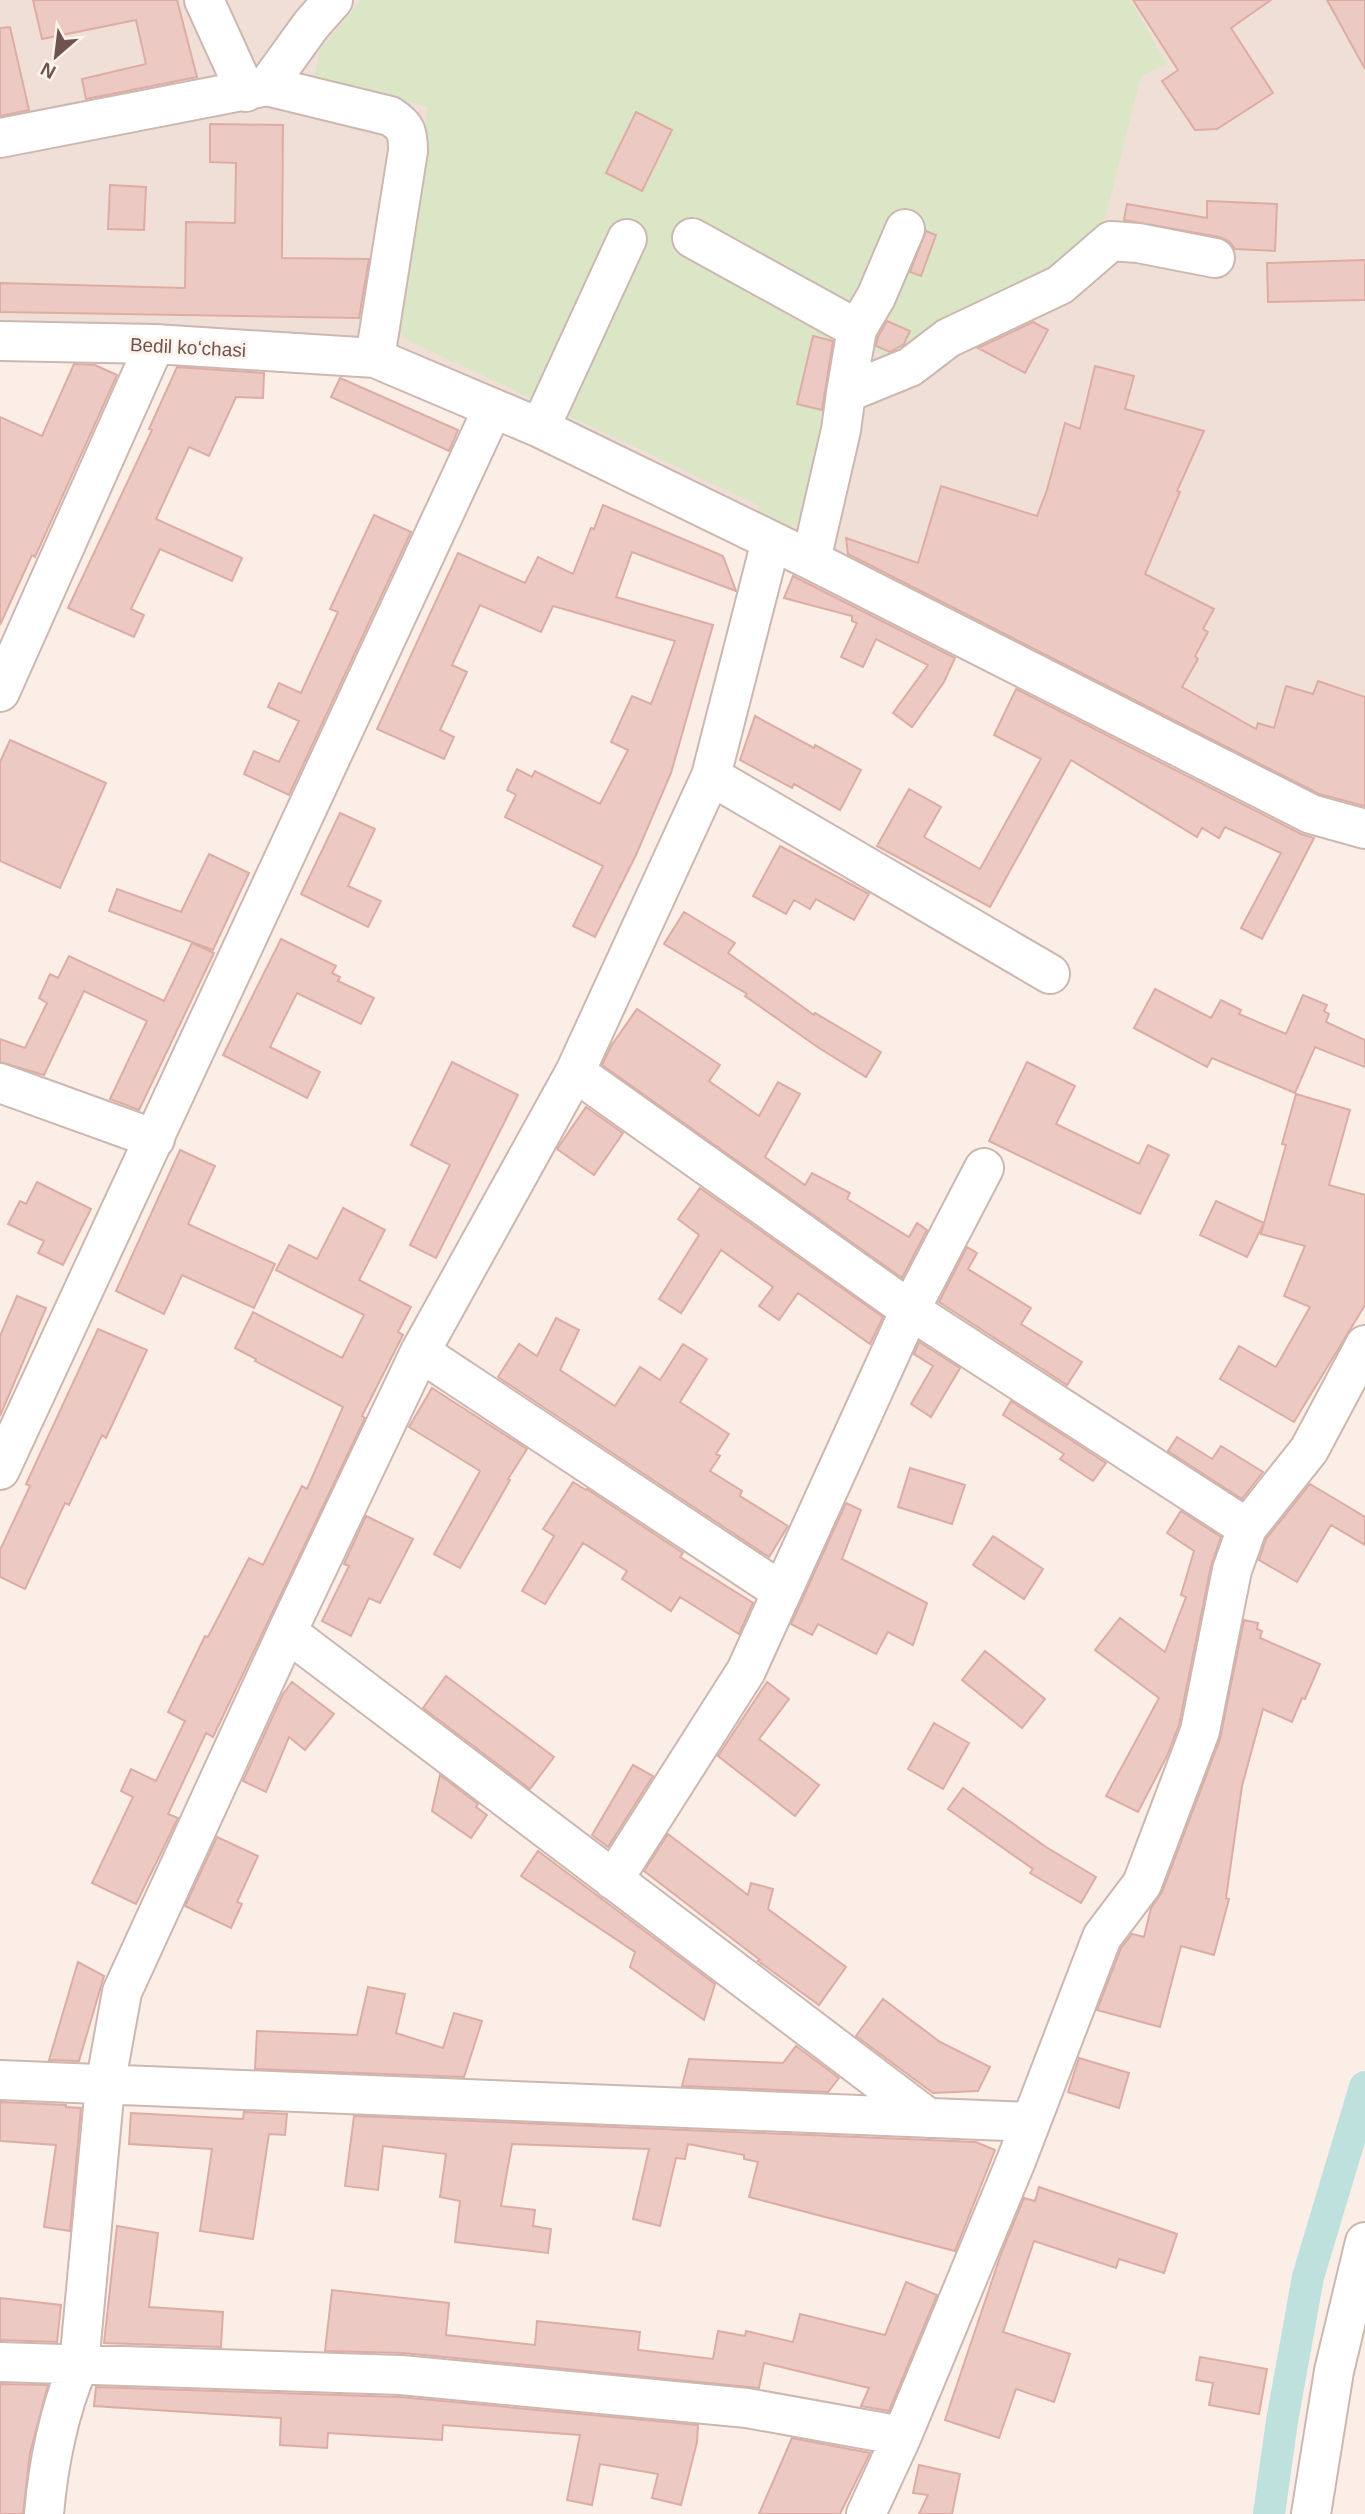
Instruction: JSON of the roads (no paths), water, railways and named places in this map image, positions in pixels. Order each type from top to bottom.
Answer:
[{"type":"street","points":[[204,0],[257,89]]},
{"type":"street","points":[[257,89],[333,0]]},
{"type":"street","points":[[0,138],[257,89],[390,116],[404,125],[408,135],[408,151],[375,358]]},
{"type":"street","points":[[811,560],[841,430],[857,329],[876,297],[905,229]]},
{"type":"street","points":[[540,428],[627,239]]},
{"type":"street","points":[[692,239],[857,329]]},
{"type":"street","points":[[846,393],[910,367],[948,338],[1060,285],[1111,241],[1138,243],[1215,258]]},
{"type":"street","name":"Bedil koʻchasi","points":[[0,341],[155,344],[375,358],[540,428],[811,560],[1311,814],[1365,829]]},
{"type":"street","points":[[0,692],[155,344]]},
{"type":"street","points":[[0,1470],[493,408]]},
{"type":"street","points":[[44,2514],[46,2490],[68,2389],[79,2365],[105,2086],[122,1992],[287,1632],[420,1352],[575,1072],[711,776],[771,541]]},
{"type":"street","points":[[711,776],[1050,974]]},
{"type":"street","points":[[575,1072],[910,1310],[1247,1528]]},
{"type":"street","points":[[0,1083],[155,1139]]},
{"type":"street","points":[[613,1880],[746,1671],[910,1310],[984,1168]]},
{"type":"street","points":[[866,2514],[902,2436],[1031,2122],[1102,1937],[1142,1884],[1200,1731],[1232,1570],[1247,1528],[1309,1450],[1365,1345]]},
{"type":"street","points":[[420,1352],[782,1592]]},
{"type":"street","points":[[287,1632],[928,2118]]},
{"type":"street","points":[[0,2080],[1031,2122]]},
{"type":"street","points":[[1311,2514],[1350,2374],[1365,2242]]},
{"type":"street","points":[[0,2362],[401,2375],[747,2408],[902,2436]]},
{"type":"waterway","points":[[1269,2514],[1282,2421],[1308,2277],[1365,2087]]}]
